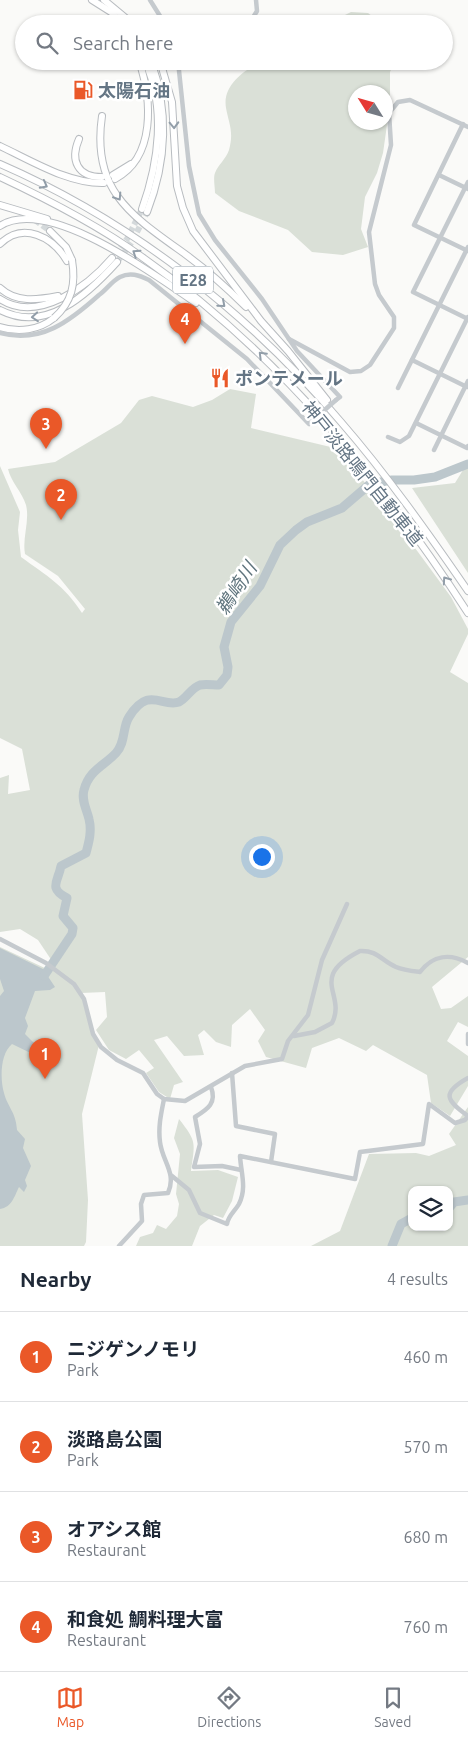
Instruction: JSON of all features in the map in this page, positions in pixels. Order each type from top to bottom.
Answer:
[{"type":"highway","points":[[92,0],[116,15]]},
{"type":"highway","points":[[104,0],[120,15]]},
{"type":"highway","points":[[114,177],[125,174],[135,164],[142,152],[146,137],[146,97],[141,70]]},
{"type":"highway","points":[[148,70],[154,88],[158,129],[154,169],[145,211],[158,177],[163,142],[161,101],[154,70]]},
{"type":"highway","points":[[163,70],[172,102],[176,175],[182,208],[200,243],[261,322]]},
{"type":"highway","points":[[102,116],[100,136],[104,164],[111,186],[124,206],[144,224],[213,276],[261,322],[307,373],[341,422]]},
{"type":"highway","points":[[0,146],[74,179],[90,183],[103,180],[86,174],[76,165],[74,153],[79,139]]},
{"type":"highway","name":"神戸淡路鳴門自動車道","points":[[0,164],[92,211],[176,267],[212,295],[269,346],[354,437],[468,591]]},
{"type":"highway","name":"神戸淡路鳴門自動車道","points":[[0,177],[59,206],[114,238],[170,277],[221,318],[259,352],[342,443],[424,548],[468,613]]},
{"type":"highway","points":[[0,205],[38,216],[71,229],[129,258],[221,318]]},
{"type":"highway","points":[[0,226],[15,220],[27,219],[71,229]]},
{"type":"highway","points":[[0,327],[14,330],[43,326],[54,318],[67,303],[72,284],[70,261],[66,247],[50,230]]},
{"type":"highway","points":[[0,244],[18,234],[37,234],[55,245],[70,261]]},
{"type":"highway","points":[[0,299],[14,305],[34,306],[58,299],[78,288],[115,260],[81,297],[50,314],[36,317],[21,317],[0,310]]},
{"type":"highway","points":[[0,288],[16,298],[28,300],[57,296],[78,288]]},
{"type":"street","points":[[150,0],[159,15]]},
{"type":"street","points":[[255,15],[257,11],[257,2]]},
{"type":"street","points":[[0,333],[20,338],[44,333],[78,312],[119,278],[140,276],[149,280],[228,342],[275,386],[309,424],[340,397],[302,356],[262,299],[215,240],[199,214],[189,166],[179,70]]},
{"type":"street","points":[[289,339],[350,372],[361,371],[370,365],[392,332],[395,322],[390,309],[379,295],[375,284],[369,232],[391,145],[389,113],[398,102],[410,100],[466,125],[414,225],[468,250],[398,388]]},
{"type":"street","points":[[439,175],[466,189]]},
{"type":"street","points":[[388,437],[400,442],[404,441],[416,423],[468,318],[413,292],[468,182]]},
{"type":"street","points":[[412,360],[467,387]]},
{"type":"street","points":[[434,450],[467,387],[468,381]]},
{"type":"street","points":[[416,423],[467,448],[468,446]]},
{"type":"street","points":[[294,1036],[295,1030],[308,1015],[322,960],[347,904]]},
{"type":"street","points":[[0,939],[46,963],[81,993],[93,1034],[101,1047],[117,1060],[143,1073],[157,1094],[164,1099],[186,1101],[244,1066],[282,1059],[288,1041],[294,1036],[316,1032],[332,1023],[336,1010],[331,990],[333,975],[342,963],[360,951],[375,953],[395,967],[420,972],[432,960],[447,956],[468,963]]},
{"type":"street","points":[[468,1034],[468,1044]]},
{"type":"street","points":[[232,1073],[236,1126],[275,1134],[271,1162]]},
{"type":"street","points":[[172,1176],[190,1190],[200,1212],[226,1224],[239,1204],[243,1191],[240,1156],[355,1178],[360,1152],[423,1144],[429,1104],[455,1123],[465,1120],[468,1116],[450,1103],[449,1098],[454,1086],[468,1078]]},
{"type":"street","points":[[211,1087],[215,1097],[213,1102],[209,1108],[195,1117],[200,1144],[194,1167],[222,1166],[241,1170]]},
{"type":"street","points":[[119,1246],[142,1222],[142,1199],[144,1195],[168,1193],[172,1184],[172,1176],[160,1144],[159,1123],[164,1099]]},
{"type":"shaded area","points":[[351,12],[368,13],[371,15],[345,15]]},
{"type":"shaded area","points":[[248,70],[391,70],[390,85],[348,85],[348,130],[386,130],[383,153],[377,173],[365,197],[361,229],[368,247],[343,255],[312,252],[288,230],[239,211],[215,193],[215,173],[228,153],[231,138],[226,100],[231,85]]},
{"type":"shaded area","points":[[230,389],[256,394],[251,428],[339,449],[451,597],[468,629],[468,634],[450,672],[468,683],[468,957],[432,987],[441,1009],[451,1008],[468,996],[468,1027],[458,1022],[447,1041],[468,1056],[468,1086],[450,1116],[431,1103],[427,1075],[373,1045],[366,1051],[339,1038],[312,1048],[306,1068],[266,1057],[258,1041],[265,1030],[250,1009],[232,1025],[231,1047],[216,1042],[204,1030],[198,1035],[204,1055],[184,1056],[167,1036],[154,1040],[183,1082],[174,1085],[170,1099],[159,1092],[146,1073],[154,1068],[139,1050],[126,1059],[109,1050],[96,1030],[107,1017],[105,992],[81,993],[99,1045],[82,1114],[88,1200],[86,1242],[84,1246],[0,1246],[0,947],[49,970],[54,964],[38,940],[20,929],[0,932],[0,778],[9,775],[8,794],[30,790],[22,749],[0,738],[0,466],[20,512],[18,530],[21,557],[61,588],[82,613],[85,609],[58,576],[25,554],[26,505],[8,469],[55,462],[121,423],[139,400],[152,396],[193,407],[212,400]]},
{"type":"shaded area","points":[[468,462],[468,573],[412,488],[455,483]]},
{"type":"shaded area","points":[[0,948],[43,969],[55,987],[50,990],[35,991],[25,1018],[28,1026],[25,1034],[35,1044],[41,1058],[12,1044],[8,1048],[3,1060],[2,1081],[4,1093],[15,1119],[17,1130],[25,1139],[23,1148],[31,1166],[25,1180],[27,1186],[24,1192],[19,1187],[10,1204],[0,1209],[0,996],[4,991],[0,979]]},
{"type":"shaded area","points":[[468,1107],[468,1246],[311,1246],[340,1231],[369,1154],[416,1153],[429,1156],[456,1145],[449,1134]]},
{"type":"shaded area","points":[[179,1119],[192,1138],[194,1148],[191,1171],[218,1170],[238,1177],[232,1201],[223,1218],[214,1215],[200,1226],[192,1246],[136,1246],[140,1237],[153,1233],[157,1225],[166,1229],[177,1216],[179,1204],[176,1194],[180,1154],[174,1138]]},
{"type":"waterway","name":"鵜崎川","points":[[44,976],[72,934],[73,928],[63,916],[67,898],[58,891],[56,884],[61,866],[86,853],[90,828],[83,797],[86,783],[93,773],[119,749],[127,721],[136,707],[149,700],[179,702],[200,685],[219,685],[227,675],[228,667],[224,647],[231,622],[260,586],[280,545],[296,530],[307,522],[342,508],[370,484],[392,480],[414,480],[435,477],[468,464]]},
{"type":"waterway","points":[[453,1203],[468,1200]]},
{"type":"waterway","points":[[392,1246],[401,1224],[408,1220]]},
{"type":"tunnel","points":[[115,255],[127,239],[142,209]]},
{"type":"tunnel","points":[[117,262],[132,242],[147,212]]},
{"type":"tunnel","points":[[35,220],[50,231]]},
{"type":"place","name":"太陽石油","points":[[83,90]]},
{"type":"place","name":"和食処 鯛料理大富","points":[[185,344]]},
{"type":"place","name":"ポンテメール","points":[[220,378]]},
{"type":"place","name":"オアシス館","points":[[46,449]]},
{"type":"place","name":"淡路島公園","points":[[61,520]]},
{"type":"place","name":"ニジゲンノモリ","points":[[45,1079]]}]
